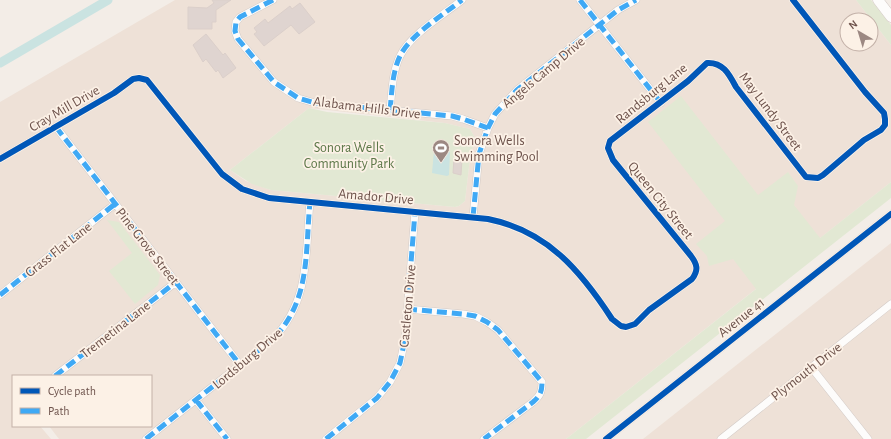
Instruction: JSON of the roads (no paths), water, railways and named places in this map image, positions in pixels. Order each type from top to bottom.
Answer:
[{"type":"street","name":"Alabama Hills Drive","points":[[273,0],[245,14],[236,22],[235,31],[238,40],[274,82],[292,94],[315,103],[452,116],[463,118],[488,128]]},
{"type":"street","points":[[390,110],[396,67],[407,44],[462,0]]},
{"type":"street","points":[[580,0],[661,103]]},
{"type":"street","name":"Angels Camp Drive","points":[[473,217],[479,154],[488,128],[495,114],[517,90],[618,10],[636,0]]},
{"type":"street","name":"May Lundy Street","points":[[714,63],[727,72],[736,87],[806,177],[818,178],[823,175],[864,140],[881,130],[885,125],[884,113],[865,92],[793,0]]},
{"type":"street","points":[[878,0],[891,17]]},
{"type":"street","name":"Randsburg Lane","points":[[608,148],[610,141],[615,136],[630,127],[661,103],[707,63],[714,63]]},
{"type":"street","name":"Cray Mill Drive","points":[[0,159],[114,93],[134,79],[139,78]]},
{"type":"street","name":"Amador Drive","points":[[139,78],[147,80],[152,85],[212,164],[231,182],[242,189],[262,196],[310,202],[473,217],[501,222],[517,227],[547,244],[568,261],[612,319],[620,326]]},
{"type":"street","name":"Pine Grove Street","points":[[56,127],[240,365]]},
{"type":"street","name":"Queen City Street","points":[[608,148],[613,160],[691,256],[697,266],[697,273],[692,279],[654,306],[634,324],[626,327],[620,326]]},
{"type":"street","name":"Lordsburg Drive","points":[[146,439],[273,339],[284,328],[299,302],[302,288],[310,202]]},
{"type":"street","name":"Grass Flat Lane","points":[[0,294],[115,204]]},
{"type":"street","name":"Castleton Drive","points":[[326,439],[377,398],[390,382],[403,352],[415,212]]},
{"type":"street","name":"Avenue 41","points":[[606,439],[891,214]]},
{"type":"street","name":"Tremetina Lane","points":[[56,375],[176,282]]},
{"type":"street","name":"Plymouth Drive","points":[[721,439],[891,304]]},
{"type":"street","points":[[407,309],[463,314],[475,316],[487,322],[498,330],[525,364],[542,382],[542,390],[533,402],[484,439]]},
{"type":"street","points":[[811,367],[868,439]]},
{"type":"street","points":[[196,400],[227,439]]},
{"type":"street","points":[[729,432],[734,439]]},
{"type":"water","name":"Sonora Wells Swimming Pool","points":[[434,151],[450,152],[449,175],[447,176],[432,173]]},
{"type":"waterway","points":[[0,63],[108,0]]},
{"type":"place","name":"Sonora Wells Swimming Pool","points":[[441,163]]},
{"type":"park label","name":"Sonora Wells Community Park","points":[[349,156]]}]
